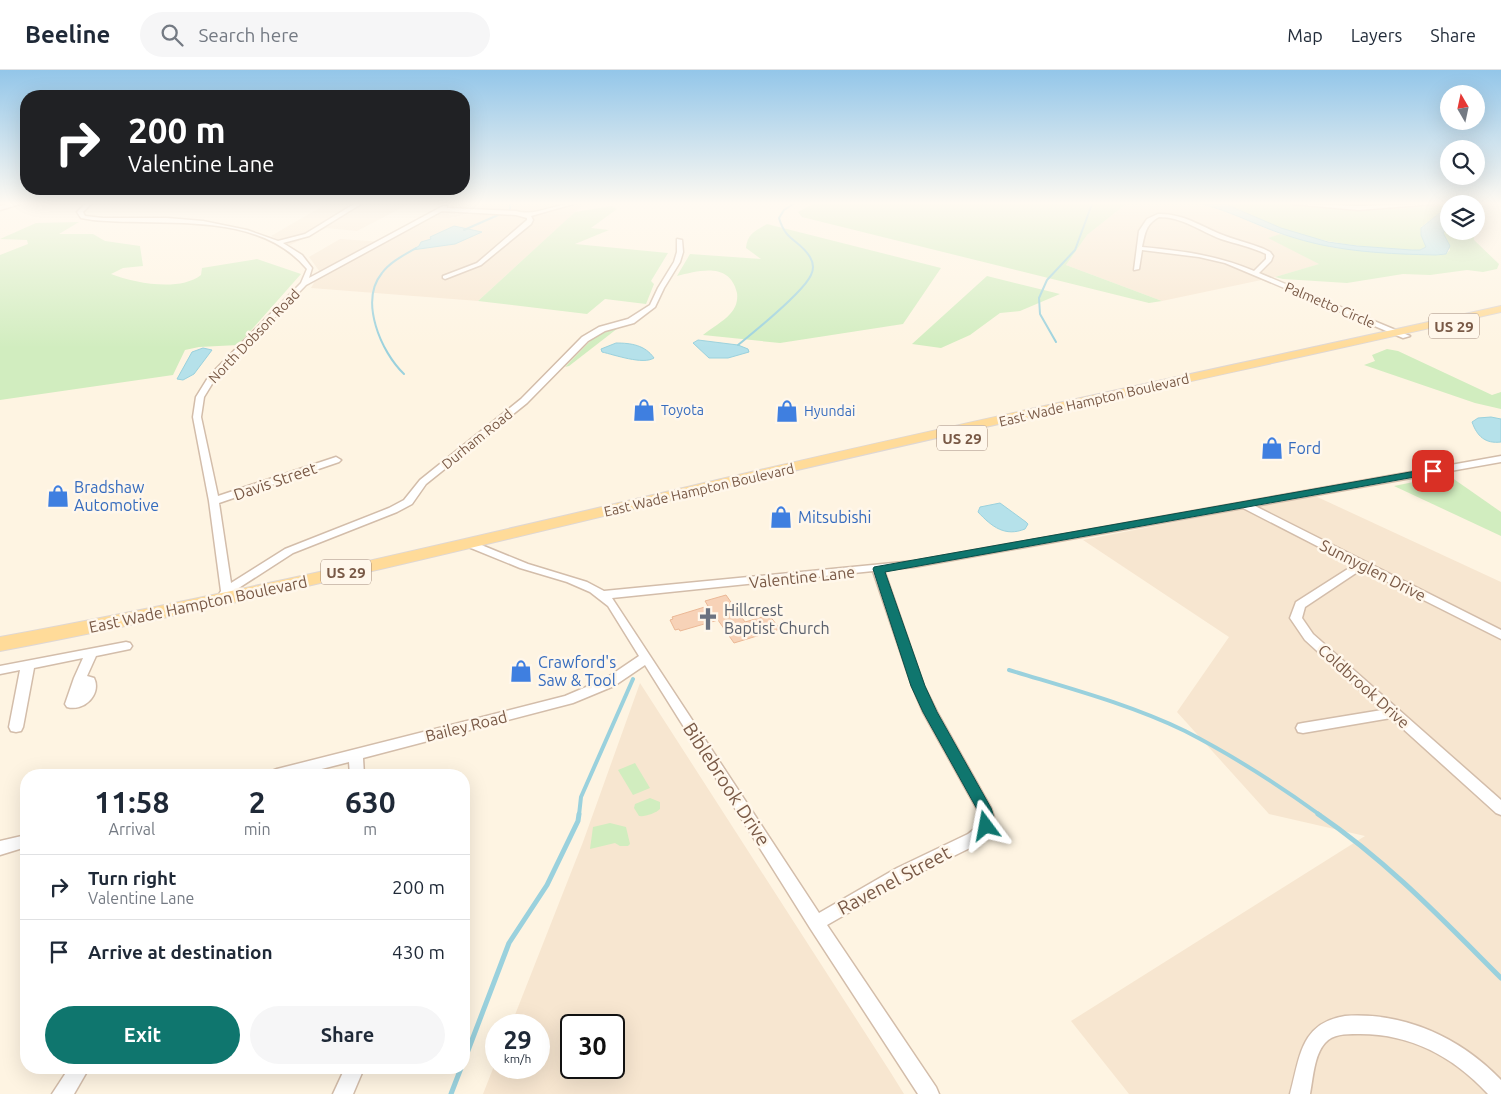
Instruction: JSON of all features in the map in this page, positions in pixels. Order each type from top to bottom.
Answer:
[{"type":"main road","name":"East Wade Hampton Boulevard","points":[[1461,321],[1501,309]]},
{"type":"main road","name":"East Wade Hampton Boulevard","points":[[0,644],[470,544],[1401,334],[1461,321],[1501,315]]},
{"type":"street","name":"North Dobson Road","points":[[225,595],[214,502],[197,417],[200,397],[212,378],[304,284],[310,272],[306,262],[292,252]]},
{"type":"street","points":[[304,284],[363,252]]},
{"type":"street","points":[[444,278],[476,265],[494,252]]},
{"type":"street","name":"Durham Road","points":[[225,595],[277,558],[302,545],[394,510],[408,502],[423,482],[468,448],[524,401],[585,339],[602,329],[631,321],[653,306],[661,288],[677,262],[680,252]]},
{"type":"street","points":[[1136,270],[1138,252]]},
{"type":"street","name":"Palmetto Circle","points":[[1168,252],[1209,257],[1401,334]]},
{"type":"street","points":[[1255,274],[1270,260],[1270,256],[1265,252]]},
{"type":"street","name":"Valentine Lane","points":[[604,595],[914,564],[1501,459]]},
{"type":"street","name":"Davis Street","points":[[214,502],[336,460]]},
{"type":"street","name":"Sunnyglen Drive","points":[[1245,505],[1501,635]]},
{"type":"street","name":"Biblebrook Drive","points":[[470,544],[525,566],[592,588],[604,595],[612,604],[929,1094]]},
{"type":"street","name":"Coldbrook Drive","points":[[1362,564],[1300,605],[1296,618],[1310,637],[1501,809]]},
{"type":"street","name":"Ravenel Street","points":[[816,922],[902,873],[973,839],[986,826],[987,817],[984,808],[930,712],[918,686],[878,569]]},
{"type":"street","points":[[0,670],[126,646]]},
{"type":"street","points":[[80,678],[92,652]]},
{"type":"street","name":"Bailey Road","points":[[299,769],[568,700],[612,682],[633,669],[646,657]]},
{"type":"street","points":[[16,727],[28,664]]},
{"type":"street","points":[[1303,728],[1393,713]]},
{"type":"street","points":[[356,754],[357,769]]},
{"type":"street","points":[[0,848],[20,843]]},
{"type":"street","points":[[1300,1094],[1310,1054],[1318,1037],[1340,1025],[1382,1025],[1430,1038],[1455,1052],[1485,1076],[1500,1094]]},
{"type":"street","points":[[62,1094],[76,1074]]},
{"type":"street","points":[[343,1094],[352,1074]]},
{"type":"shaded area","points":[[318,252],[532,252],[478,301],[311,288],[320,272],[309,257]]},
{"type":"shaded area","points":[[1075,252],[1296,252],[1320,264],[1275,277],[1162,301],[1066,265]]},
{"type":"shaded area","points":[[1313,495],[1501,582],[1501,1094],[1129,1094],[1071,1021],[1365,836],[1269,814],[1177,712],[1229,637],[1083,540]]},
{"type":"shaded area","points":[[640,683],[904,1094],[483,1094],[489,1079],[550,1079],[550,1014],[515,1014],[583,842]]},
{"type":"green space","points":[[8,252],[141,252],[143,266],[123,268],[111,274],[144,283],[169,285],[192,280],[201,275],[202,268],[257,259],[301,274],[238,345],[199,347],[185,350],[173,375],[0,400],[0,255]]},
{"type":"green space","points":[[532,252],[668,253],[651,281],[654,284],[646,304],[605,299],[587,314],[478,301]]},
{"type":"green space","points":[[751,252],[877,252],[941,268],[903,324],[780,343],[703,335],[730,314],[736,304],[737,293],[728,276],[721,272],[704,271],[677,276],[690,254],[761,259]]},
{"type":"green space","points":[[942,252],[1075,252],[1066,265],[1162,301],[1149,303]]},
{"type":"green space","points":[[1295,252],[1390,252],[1446,254],[1448,252],[1486,252],[1499,264],[1497,269],[1483,272],[1467,270],[1430,275],[1403,274],[1347,283],[1275,277],[1319,264]]},
{"type":"green space","points":[[987,276],[1060,294],[1020,311],[1000,313],[970,335],[941,348],[912,344]]},
{"type":"green space","points":[[618,328],[569,366],[565,367],[596,335]]},
{"type":"green space","points":[[1387,349],[1398,351],[1492,395],[1501,392],[1501,409],[1475,403],[1364,365],[1375,361],[1372,355]]},
{"type":"green space","points":[[1448,475],[1501,512],[1501,536],[1394,486]]},
{"type":"green space","points":[[635,763],[650,788],[633,795],[618,770]]},
{"type":"green space","points":[[650,798],[660,802],[660,809],[644,816],[639,816],[634,808],[635,804]]},
{"type":"green space","points":[[610,823],[626,827],[630,844],[628,846],[620,846],[615,843],[590,849],[593,827]]},
{"type":"water","points":[[1372,252],[1447,252],[1446,254]]},
{"type":"water","points":[[698,340],[738,345],[748,349],[749,352],[728,358],[709,358],[693,343]]},
{"type":"water","points":[[616,343],[637,346],[646,350],[654,358],[636,360],[602,352],[601,349]]},
{"type":"water","points":[[203,348],[212,350],[194,374],[183,380],[177,379],[192,352]]},
{"type":"water","points":[[1491,417],[1501,419],[1501,442],[1490,442],[1482,438],[1472,422],[1478,418]]},
{"type":"water","points":[[1000,503],[1028,524],[1025,529],[1011,532],[999,529],[978,512],[980,507]]},
{"type":"building","name":"Hillcrest Baptist Church","points":[[726,595],[745,622],[769,615],[780,629],[734,643],[718,620],[680,631],[679,629],[675,630],[670,620],[673,619],[672,617],[708,606],[705,601]]},
{"type":"waterway","points":[[404,374],[381,340],[376,326],[372,298],[375,284],[385,269],[410,252]]},
{"type":"waterway","points":[[738,345],[799,292],[806,283],[812,273],[813,266],[807,252]]},
{"type":"waterway","points":[[1056,342],[1040,314],[1039,298],[1047,280],[1073,252]]},
{"type":"waterway","points":[[1009,670],[1076,690],[1164,721],[1254,770],[1320,815]]},
{"type":"waterway","points":[[579,815],[581,797],[633,679]]},
{"type":"waterway","points":[[470,1045],[509,943],[547,885],[578,821],[579,814]]},
{"type":"waterway","points":[[1318,814],[1344,832],[1391,871],[1501,978]]},
{"type":"waterway","points":[[451,1094],[459,1074]]},
{"type":"place","name":"Toyota","points":[[644,410]]},
{"type":"place","name":"Hyundai","points":[[787,411]]},
{"type":"place","name":"Ford","points":[[1272,448]]},
{"type":"place","name":"Bradshaw Automotive","points":[[58,496]]},
{"type":"place","name":"Mitsubishi","points":[[781,517]]},
{"type":"place","name":"Hillcrest Baptist Church","points":[[708,619]]},
{"type":"place","name":"Crawford's Saw & Tool","points":[[521,671]]},
{"type":"route","points":[[986,826],[987,817],[984,808],[930,712],[909,665],[878,569],[1433,471]]}]
